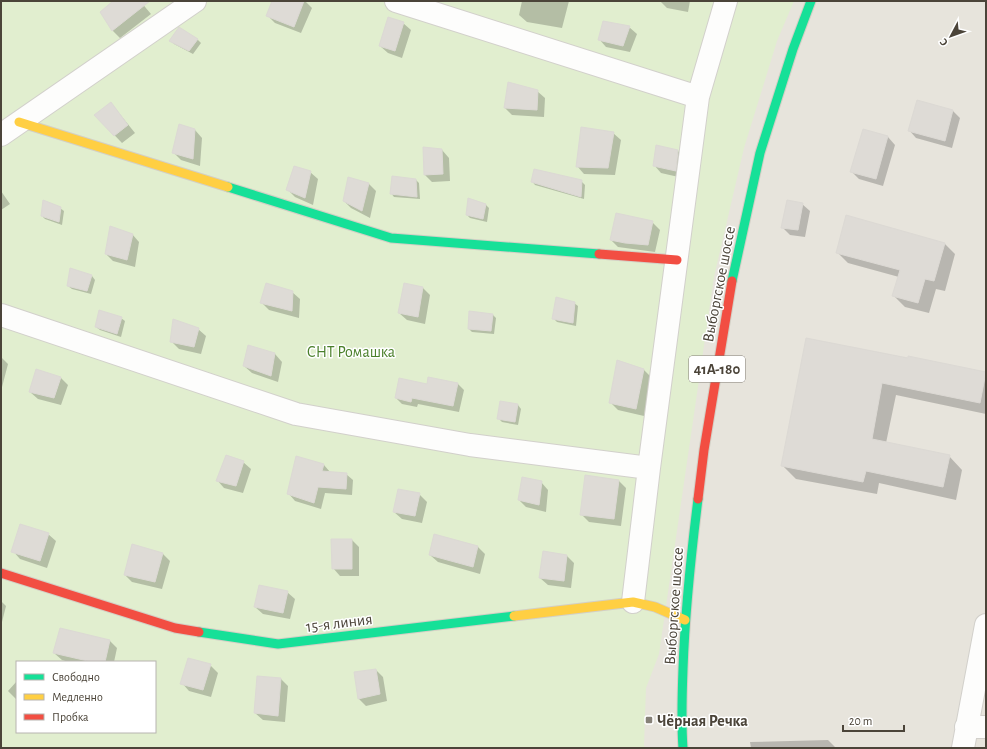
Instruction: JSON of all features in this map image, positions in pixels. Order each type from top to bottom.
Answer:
[{"type":"street","points":[[1,135],[195,1]]},
{"type":"street","points":[[396,1],[698,97]]},
{"type":"street","points":[[633,602],[649,468],[698,97],[726,1]]},
{"type":"street","name":"Выборгское шоссе","points":[[683,748],[681,725],[685,620],[690,561],[704,450],[732,281],[760,153],[793,49],[811,1]]},
{"type":"street","points":[[19,122],[391,238],[677,260]]},
{"type":"street","points":[[1,315],[296,414],[470,446],[649,468]]},
{"type":"street","name":"15-я линия","points":[[1,573],[175,628],[278,644],[633,602],[655,607],[685,620]]},
{"type":"street","points":[[963,748],[976,727],[986,625]]},
{"type":"shaded area","name":"СНТ Ромашка","points":[[1,1],[986,1],[986,748],[1,748]]},
{"type":"green space","name":"СНТ Ромашка","points":[[1,1],[794,1],[777,41],[744,148],[714,277],[659,654],[646,688],[645,748],[1,748]]},
{"type":"building","points":[[113,1],[150,1],[112,31],[100,12]]},
{"type":"building","points":[[272,1],[304,1],[294,27],[266,16]]},
{"type":"building","points":[[388,17],[404,22],[395,51],[379,46]]},
{"type":"building","points":[[603,21],[630,26],[623,46],[598,40]]},
{"type":"building","points":[[179,27],[198,39],[189,51],[169,41]]},
{"type":"building","points":[[508,82],[538,90],[537,110],[504,108]]},
{"type":"building","points":[[917,100],[953,110],[945,141],[908,131]]},
{"type":"building","points":[[111,102],[128,125],[114,136],[94,115]]},
{"type":"building","points":[[179,124],[195,129],[193,159],[172,153]]},
{"type":"building","points":[[581,127],[614,132],[608,168],[576,167]]},
{"type":"building","points":[[863,129],[888,136],[876,179],[850,172]]},
{"type":"building","points":[[656,145],[678,150],[676,171],[653,166]]},
{"type":"building","points":[[423,147],[442,149],[443,174],[424,175]]},
{"type":"building","points":[[294,166],[311,171],[305,198],[286,190]]},
{"type":"building","points":[[534,169],[582,180],[581,197],[531,182]]},
{"type":"building","points":[[392,176],[416,179],[417,197],[390,194]]},
{"type":"building","points":[[348,177],[369,183],[362,211],[343,201]]},
{"type":"building","points":[[468,198],[486,204],[483,219],[466,215]]},
{"type":"building","points":[[43,200],[61,207],[59,222],[41,216]]},
{"type":"building","points":[[787,200],[803,203],[798,230],[781,228]]},
{"type":"building","points":[[616,213],[653,221],[648,245],[610,240]]},
{"type":"building","points":[[846,215],[945,243],[934,281],[925,279],[918,303],[892,296],[900,270],[836,253]]},
{"type":"building","points":[[110,226],[133,234],[127,260],[105,254]]},
{"type":"building","points":[[70,268],[92,275],[87,291],[67,286]]},
{"type":"building","points":[[266,283],[293,291],[292,311],[260,303]]},
{"type":"building","points":[[404,283],[423,287],[418,317],[398,313]]},
{"type":"building","points":[[556,297],[575,302],[573,323],[552,319]]},
{"type":"building","points":[[99,310],[122,317],[117,334],[95,327]]},
{"type":"building","points":[[469,311],[493,314],[491,331],[468,329]]},
{"type":"building","points":[[173,319],[199,328],[194,347],[170,342]]},
{"type":"building","points":[[806,338],[908,358],[908,356],[986,372],[980,403],[882,383],[872,439],[950,455],[943,487],[866,471],[863,482],[781,466]]},
{"type":"building","points":[[248,345],[275,353],[271,376],[243,366]]},
{"type":"building","points":[[617,360],[644,369],[636,409],[609,403]]},
{"type":"building","points":[[36,369],[61,377],[54,398],[29,392]]},
{"type":"building","points":[[428,377],[458,383],[453,406],[412,398],[411,402],[395,398],[399,378],[427,384]]},
{"type":"building","points":[[500,401],[518,404],[515,422],[497,419]]},
{"type":"building","points":[[226,455],[244,461],[236,486],[216,481]]},
{"type":"building","points":[[296,456],[324,464],[322,471],[347,473],[346,489],[318,487],[314,503],[287,494]]},
{"type":"building","points":[[585,475],[619,480],[614,519],[580,515]]},
{"type":"building","points":[[522,477],[542,481],[539,505],[518,500]]},
{"type":"building","points":[[398,489],[420,493],[415,516],[393,512]]},
{"type":"building","points":[[20,524],[49,533],[40,561],[11,552]]},
{"type":"building","points":[[434,534],[478,546],[473,567],[429,555]]},
{"type":"building","points":[[331,539],[352,539],[352,569],[332,569]]},
{"type":"building","points":[[132,544],[163,553],[155,582],[124,575]]},
{"type":"building","points":[[543,551],[567,555],[564,581],[539,578]]},
{"type":"building","points":[[259,585],[288,591],[283,613],[254,607]]},
{"type":"building","points":[[60,628],[110,640],[105,661],[88,661],[53,653]]},
{"type":"building","points":[[188,658],[211,664],[203,690],[180,684]]},
{"type":"building","points":[[376,669],[380,694],[358,699],[354,672]]},
{"type":"building","points":[[257,676],[281,678],[278,716],[254,713]]},
{"type":"traffic: fast","points":[[732,281],[760,153],[793,49],[811,1]]},
{"type":"traffic: fast","points":[[228,187],[391,238],[599,254]]},
{"type":"traffic: fast","points":[[683,748],[682,698],[685,626],[698,499]]},
{"type":"traffic: fast","points":[[199,632],[278,644],[514,616]]},
{"type":"traffic: slow","points":[[19,122],[228,187]]},
{"type":"traffic: slow","points":[[514,616],[633,602],[655,607],[685,620]]},
{"type":"traffic: jam","points":[[599,254],[677,260]]},
{"type":"traffic: jam","points":[[698,499],[704,450],[732,281]]},
{"type":"traffic: jam","points":[[1,573],[175,628],[199,632]]},
{"type":"place","name":"Чёрная Речка","points":[[649,720]]}]
